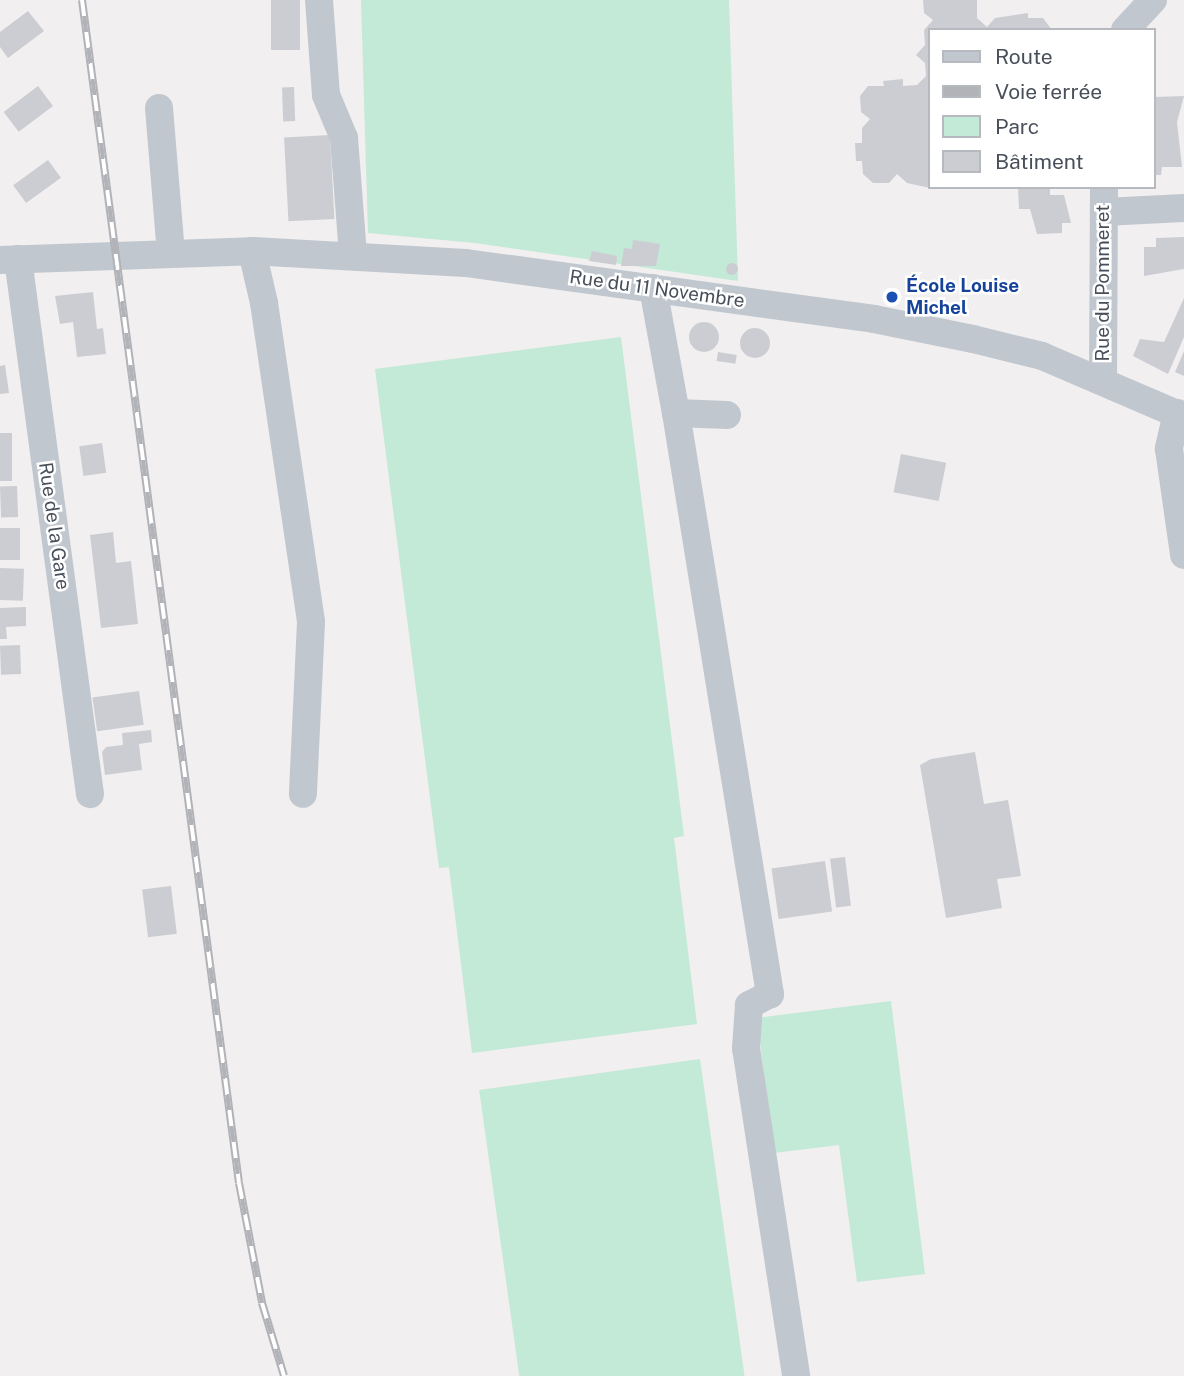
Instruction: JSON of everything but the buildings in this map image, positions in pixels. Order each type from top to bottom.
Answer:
[{"type":"street","points":[[319,0],[326,95],[344,138],[353,254]]},
{"type":"street","points":[[1127,28],[1153,0]]},
{"type":"street","points":[[159,108],[171,253]]},
{"type":"street","points":[[1104,200],[1184,208]]},
{"type":"street","name":"Rue du Pommeret","points":[[1103,379],[1104,200]]},
{"type":"street","points":[[252,251],[264,303],[311,622],[303,794]]},
{"type":"street","name":"Rue du 11 Novembre","points":[[9,259],[252,251],[353,254],[466,263],[874,318],[1020,349],[1103,379],[1180,415]]},
{"type":"street","name":"Rue de la Gare","points":[[9,259],[90,794]]},
{"type":"street","points":[[653,288],[676,413],[770,994],[749,1005],[746,1048],[796,1376]]},
{"type":"street","points":[[676,413],[727,415]]},
{"type":"street","points":[[1180,415],[1169,449],[1184,555]]},
{"type":"green space","points":[[361,0],[729,0],[738,281],[475,243],[368,233]]},
{"type":"green space","points":[[621,337],[684,836],[674,838],[697,1024],[472,1053],[449,867],[439,868],[375,369]]},
{"type":"green space","points":[[891,1001],[925,1274],[857,1282],[839,1145],[774,1153],[757,1018]]},
{"type":"green space","points":[[700,1059],[745,1376],[519,1376],[479,1090]]},
{"type":"railway","points":[[82,0],[239,1183],[262,1303],[284,1376]]},
{"type":"place","name":"École Louise Michel","points":[[892,297]]}]
